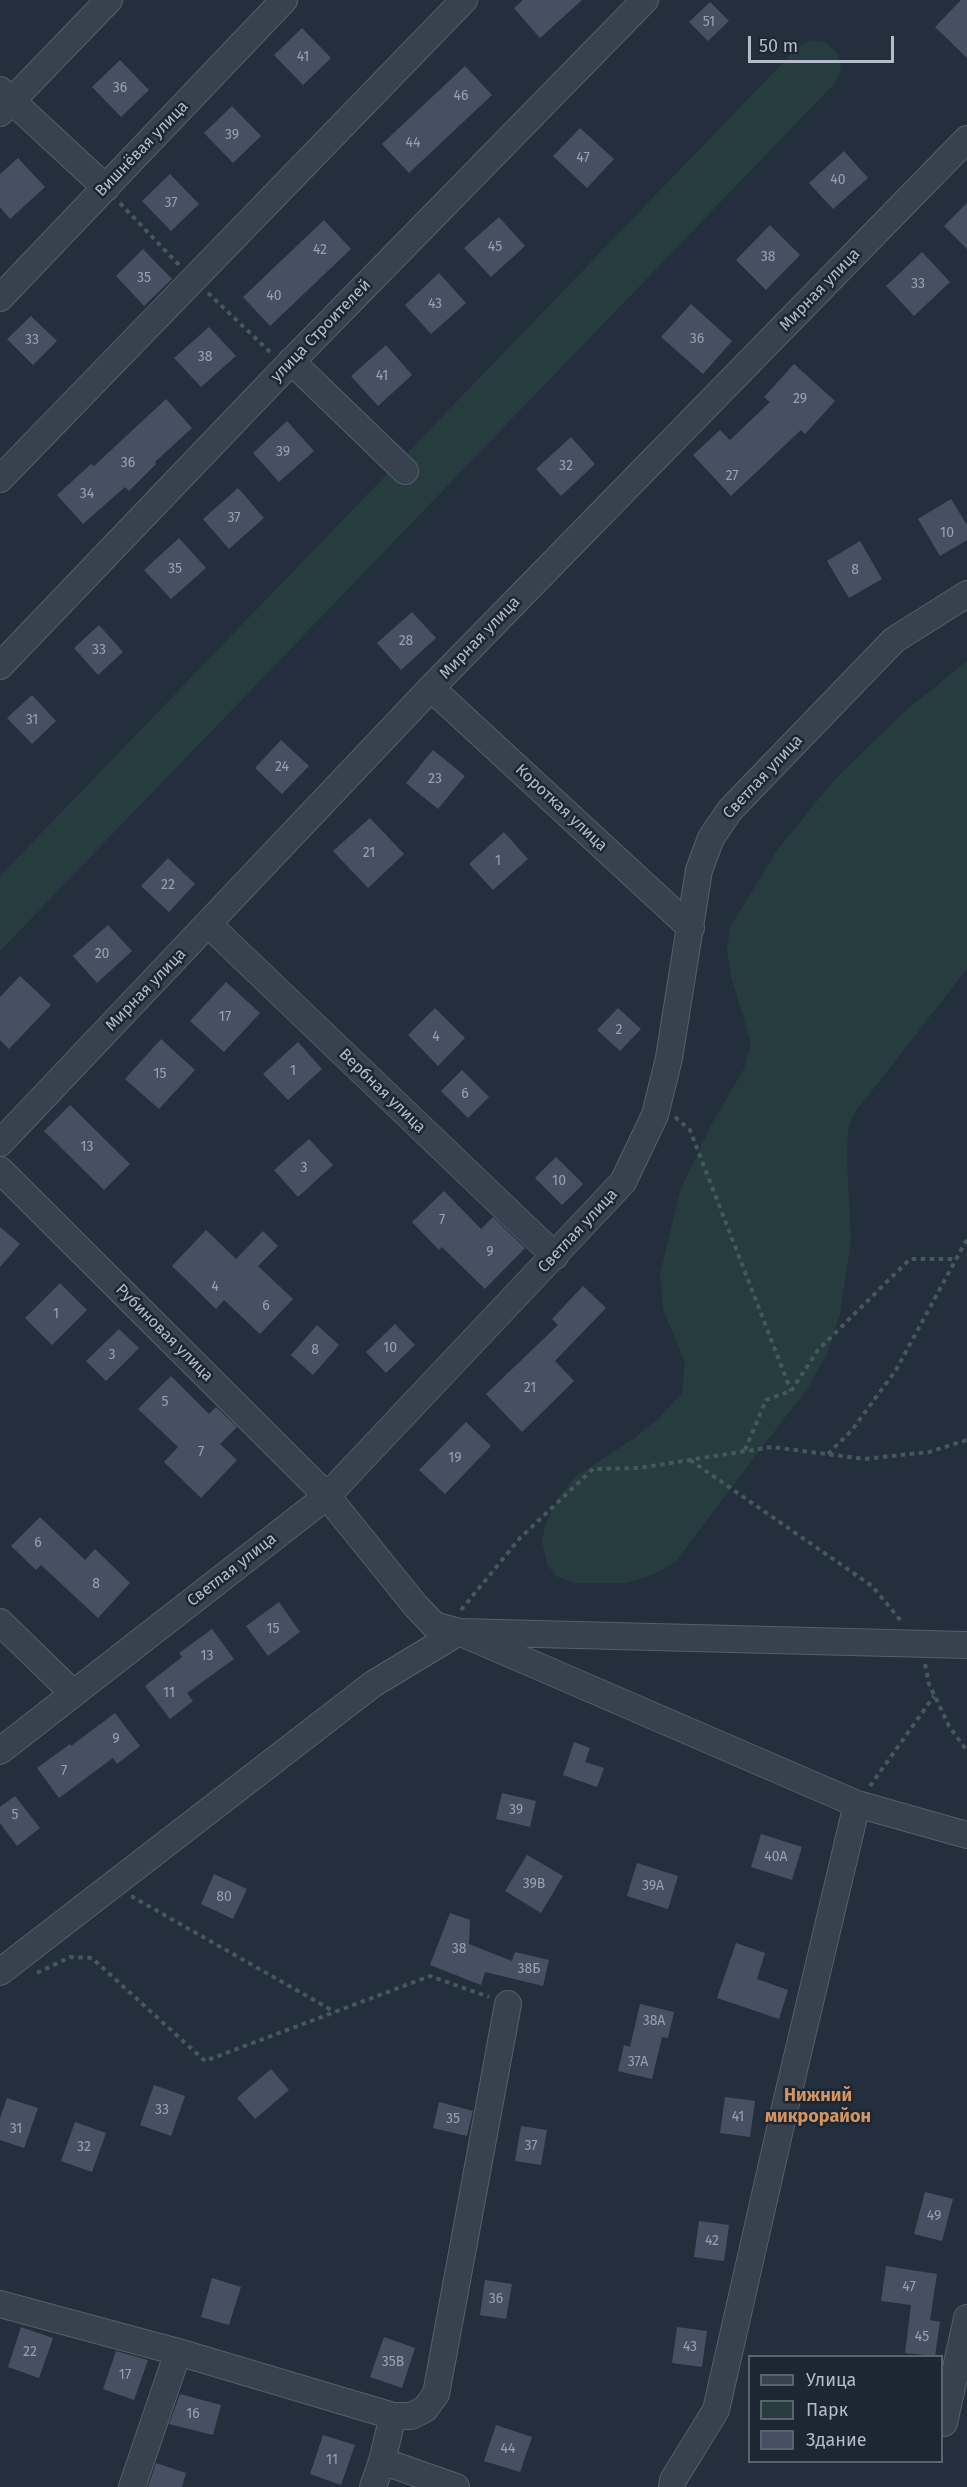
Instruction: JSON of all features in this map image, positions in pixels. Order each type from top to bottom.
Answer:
[{"type":"street","points":[[106,188],[4,101],[109,0]]},
{"type":"street","name":"Вишнёвая улица","points":[[0,298],[284,0]]},
{"type":"street","points":[[0,479],[464,0]]},
{"type":"street","name":"улица Строителей","points":[[0,666],[291,361],[645,0]]},
{"type":"street","name":"Мирная улица","points":[[0,1143],[431,688],[967,139]]},
{"type":"street","points":[[291,361],[405,471]]},
{"type":"street","name":"Светлая улица","points":[[0,1751],[327,1496],[623,1182],[658,1104],[669,1058],[699,870],[711,838],[730,810],[894,640],[967,594]]},
{"type":"street","name":"Короткая улица","points":[[431,688],[691,928]]},
{"type":"street","name":"Вербная улица","points":[[208,925],[555,1256]]},
{"type":"street","name":"Рубиновая улица","points":[[0,1170],[327,1496],[415,1605],[434,1625],[453,1631],[857,1804],[967,1835]]},
{"type":"street","points":[[0,1622],[73,1693]]},
{"type":"street","points":[[3,1970],[372,1684],[453,1631],[967,1646]]},
{"type":"street","points":[[672,2487],[673,2480],[716,2410],[857,1804]]},
{"type":"street","points":[[0,2304],[178,2352],[393,2416],[411,2416],[425,2409],[436,2394],[508,2004]]},
{"type":"street","points":[[944,2423],[967,2318]]},
{"type":"street","points":[[132,2487],[178,2352]]},
{"type":"street","points":[[373,2487],[393,2416]]},
{"type":"street","points":[[382,2461],[456,2487]]},
{"type":"path","points":[[658,1104],[690,1130],[791,1391]]},
{"type":"path","points":[[828,1454],[852,1430],[896,1370],[967,1239]]},
{"type":"path","points":[[745,1451],[766,1400],[791,1391],[818,1350],[910,1258],[957,1259]]},
{"type":"path","points":[[453,1631],[476,1589],[519,1538],[593,1468],[639,1468],[772,1447],[865,1459],[929,1452],[967,1440]]},
{"type":"path","points":[[689,1459],[872,1586],[921,1644],[929,1684],[934,1696],[949,1726],[967,1751]]},
{"type":"path","points":[[857,1804],[934,1696]]},
{"type":"path","points":[[112,1885],[335,2012]]},
{"type":"path","points":[[3,1970],[29,1977],[70,1957],[92,1958],[205,2061],[430,1976],[508,2004]]},
{"type":"green space","points":[[811,40],[827,43],[838,54],[841,70],[834,84],[0,951],[0,876],[797,48]]},
{"type":"green space","points":[[967,661],[967,969],[853,1115],[848,1129],[847,1162],[851,1240],[840,1314],[827,1353],[809,1386],[675,1562],[655,1574],[626,1583],[574,1583],[556,1576],[547,1564],[542,1541],[546,1523],[559,1497],[574,1478],[636,1437],[659,1418],[682,1393],[685,1363],[663,1309],[660,1274],[680,1191],[711,1125],[744,1069],[751,1043],[731,976],[727,950],[730,927],[778,849],[836,778],[904,712]]},
{"type":"building","points":[[523,0],[582,0],[540,38],[514,8]]},
{"type":"building","points":[[961,0],[967,0],[967,58],[935,27]]},
{"type":"building","points":[[710,2],[729,21],[708,41],[689,22]]},
{"type":"building","points":[[302,28],[331,58],[303,85],[274,55]]},
{"type":"building","points":[[120,60],[149,90],[121,117],[92,87]]},
{"type":"building","points":[[465,66],[492,95],[409,173],[382,144]]},
{"type":"building","points":[[232,106],[261,136],[233,163],[204,133]]},
{"type":"building","points":[[580,128],[614,159],[587,188],[553,156]]},
{"type":"building","points":[[844,151],[868,178],[833,209],[809,183]]},
{"type":"building","points":[[18,158],[45,187],[10,219],[0,207],[0,174]]},
{"type":"building","points":[[170,174],[199,204],[171,231],[142,201]]},
{"type":"building","points":[[967,203],[967,249],[944,226]]},
{"type":"building","points":[[499,217],[525,246],[491,277],[464,248]]},
{"type":"building","points":[[324,220],[351,249],[270,326],[243,297]]},
{"type":"building","points":[[770,225],[800,255],[766,290],[736,260]]},
{"type":"building","points":[[143,249],[172,279],[144,306],[116,276]]},
{"type":"building","points":[[922,252],[950,282],[914,316],[886,286]]},
{"type":"building","points":[[439,273],[466,303],[431,334],[405,305]]},
{"type":"building","points":[[691,304],[732,341],[703,374],[661,337]]},
{"type":"building","points":[[31,316],[57,341],[33,365],[7,339]]},
{"type":"building","points":[[209,327],[236,356],[201,387],[174,358]]},
{"type":"building","points":[[386,345],[412,375],[378,406],[351,376]]},
{"type":"building","points":[[794,364],[835,401],[805,434],[801,430],[731,496],[693,455],[720,430],[730,440],[770,402],[764,397]]},
{"type":"building","points":[[166,399],[192,428],[155,462],[156,464],[129,491],[125,487],[83,524],[57,495],[91,464],[94,466]]},
{"type":"building","points":[[287,421],[314,451],[279,482],[253,453]]},
{"type":"building","points":[[571,437],[595,464],[561,496],[536,469]]},
{"type":"building","points":[[238,488],[264,518],[229,549],[203,519]]},
{"type":"building","points":[[951,499],[967,525],[967,540],[940,556],[918,519]]},
{"type":"building","points":[[179,538],[206,568],[171,599],[144,570]]},
{"type":"building","points":[[860,541],[882,579],[849,598],[827,561]]},
{"type":"building","points":[[412,612],[436,638],[401,670],[377,643]]},
{"type":"building","points":[[99,625],[123,652],[98,675],[74,648]]},
{"type":"building","points":[[32,695],[56,721],[32,744],[7,718]]},
{"type":"building","points":[[281,740],[309,766],[282,794],[255,768]]},
{"type":"building","points":[[433,750],[465,776],[438,809],[406,783]]},
{"type":"building","points":[[370,818],[404,854],[368,888],[333,851]]},
{"type":"building","points":[[504,832],[528,859],[493,890],[469,864]]},
{"type":"building","points":[[168,858],[195,884],[169,912],[141,886]]},
{"type":"building","points":[[108,925],[132,951],[97,983],[73,956]]},
{"type":"building","points":[[20,976],[51,1005],[9,1049],[0,1040],[0,997]]},
{"type":"building","points":[[226,982],[260,1013],[224,1052],[190,1021]]},
{"type":"building","points":[[435,1008],[465,1038],[438,1066],[408,1035]]},
{"type":"building","points":[[618,1008],[641,1029],[620,1051],[597,1030]]},
{"type":"building","points":[[161,1039],[195,1070],[159,1109],[125,1079]]},
{"type":"building","points":[[298,1042],[322,1069],[288,1100],[263,1074]]},
{"type":"building","points":[[462,1070],[489,1097],[468,1118],[441,1091]]},
{"type":"building","points":[[70,1105],[130,1164],[104,1190],[44,1131]]},
{"type":"building","points":[[309,1139],[333,1165],[298,1197],[274,1170]]},
{"type":"building","points":[[556,1157],[583,1184],[562,1205],[535,1178]]},
{"type":"building","points":[[444,1191],[481,1229],[493,1217],[525,1248],[485,1289],[442,1247],[439,1250],[412,1222]]},
{"type":"building","points":[[0,1227],[20,1244],[0,1267]]},
{"type":"building","points":[[206,1230],[236,1259],[263,1231],[278,1246],[258,1266],[293,1299],[260,1334],[224,1300],[216,1309],[172,1266]]},
{"type":"building","points":[[60,1283],[87,1310],[52,1345],[25,1318]]},
{"type":"building","points":[[583,1286],[606,1308],[555,1361],[574,1381],[522,1432],[486,1394],[558,1325],[552,1319]]},
{"type":"building","points":[[395,1324],[415,1345],[386,1373],[366,1352]]},
{"type":"building","points":[[317,1325],[339,1345],[313,1375],[291,1355]]},
{"type":"building","points":[[119,1329],[139,1348],[106,1381],[86,1361]]},
{"type":"building","points":[[171,1376],[209,1414],[216,1407],[237,1427],[220,1444],[237,1460],[201,1498],[164,1462],[178,1447],[138,1409]]},
{"type":"building","points":[[466,1422],[491,1446],[445,1494],[419,1470]]},
{"type":"building","points":[[40,1517],[85,1560],[95,1549],[130,1583],[98,1618],[41,1565],[36,1570],[11,1546]]},
{"type":"building","points":[[279,1602],[300,1632],[268,1656],[246,1626]]},
{"type":"building","points":[[212,1629],[234,1659],[187,1693],[193,1701],[170,1719],[145,1686],[182,1657],[179,1653]]},
{"type":"building","points":[[115,1713],[140,1746],[117,1764],[113,1758],[59,1798],[37,1768]]},
{"type":"building","points":[[574,1742],[590,1748],[585,1762],[604,1768],[597,1787],[563,1775]]},
{"type":"building","points":[[502,1793],[536,1801],[530,1827],[496,1819]]},
{"type":"building","points":[[15,1796],[40,1828],[17,1846],[0,1823],[0,1807]]},
{"type":"building","points":[[761,1834],[802,1847],[792,1880],[751,1867]]},
{"type":"building","points":[[527,1855],[563,1876],[541,1913],[505,1891]]},
{"type":"building","points":[[637,1863],[678,1876],[668,1909],[627,1896]]},
{"type":"building","points":[[214,1874],[247,1889],[233,1919],[201,1904]]},
{"type":"building","points":[[450,1913],[470,1920],[469,1944],[512,1961],[515,1952],[549,1960],[543,1986],[485,1972],[481,1985],[430,1965]]},
{"type":"building","points":[[736,1943],[765,1953],[757,1979],[788,1990],[779,2019],[717,1998]]},
{"type":"building","points":[[640,2004],[674,2012],[668,2038],[662,2037],[652,2079],[618,2071],[624,2045],[630,2047]]},
{"type":"building","points":[[271,2069],[289,2090],[255,2119],[237,2098]]},
{"type":"building","points":[[154,2085],[185,2096],[171,2136],[140,2125]]},
{"type":"building","points":[[725,2097],[755,2101],[750,2137],[720,2133]]},
{"type":"building","points":[[7,2098],[38,2108],[24,2148],[0,2140],[0,2118]]},
{"type":"building","points":[[439,2102],[473,2111],[467,2136],[433,2128]]},
{"type":"building","points":[[75,2122],[106,2133],[92,2172],[61,2161]]},
{"type":"building","points":[[521,2126],[547,2130],[541,2165],[515,2161]]},
{"type":"building","points":[[925,2192],[953,2199],[942,2241],[914,2234]]},
{"type":"building","points":[[699,2221],[729,2225],[724,2261],[694,2257]]},
{"type":"building","points":[[886,2266],[937,2274],[930,2320],[940,2322],[935,2355],[905,2353],[911,2305],[881,2301]]},
{"type":"building","points":[[212,2278],[241,2287],[229,2325],[201,2317]]},
{"type":"building","points":[[485,2280],[512,2284],[506,2319],[480,2315]]},
{"type":"building","points":[[21,2327],[53,2338],[39,2378],[8,2367]]},
{"type":"building","points":[[677,2327],[707,2331],[702,2367],[672,2363]]},
{"type":"building","points":[[384,2337],[415,2348],[402,2388],[370,2377]]},
{"type":"building","points":[[116,2351],[148,2360],[134,2400],[103,2389]]},
{"type":"building","points":[[180,2394],[221,2405],[213,2435],[169,2424]]},
{"type":"building","points":[[496,2425],[532,2437],[520,2472],[484,2461]]},
{"type":"building","points":[[323,2435],[355,2445],[341,2485],[310,2474]]},
{"type":"building","points":[[156,2463],[186,2473],[182,2487],[148,2487]]},
{"type":"district","name":"Нижний микрорайон","points":[[818,2106]]}]
